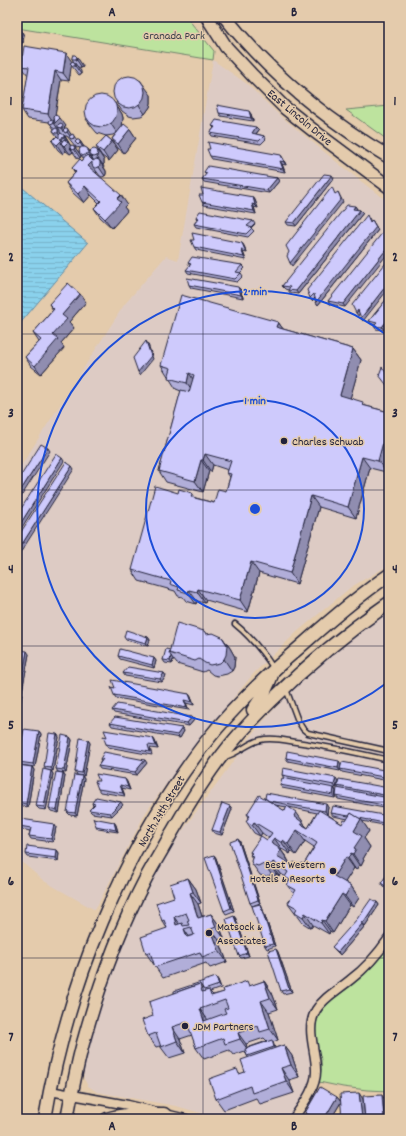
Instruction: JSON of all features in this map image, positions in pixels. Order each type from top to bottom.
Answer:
[{"type":"main road","name":"East Lincoln Drive","points":[[207,17],[226,47],[285,108],[389,187]]},
{"type":"main road","name":"East Lincoln Drive","points":[[225,17],[267,65],[291,87],[326,115],[389,157]]},
{"type":"main road","name":"North 24th Street","points":[[45,1119],[59,1048],[90,954],[109,905],[145,834],[176,785],[206,743],[238,705],[274,669],[335,616],[389,575]]},
{"type":"main road","name":"North 24th Street","points":[[67,1119],[84,1037],[110,958],[146,877],[182,816],[229,746],[261,711],[307,667],[356,627],[389,603]]},
{"type":"main road","points":[[229,746],[235,733],[269,686],[274,669],[290,671],[307,667]]},
{"type":"main road","points":[[107,1119],[115,1116],[164,1114]]},
{"type":"street","points":[[293,1119],[309,1094],[314,1082],[316,1071],[311,1024],[315,1011],[329,995],[368,965],[389,938]]},
{"type":"street","points":[[50,1091],[128,1104],[186,1119]]},
{"type":"lane","points":[[235,624],[245,632],[265,654],[274,669]]},
{"type":"lane","points":[[285,687],[298,721],[303,729],[308,733],[389,751]]},
{"type":"lane","points":[[220,758],[228,756],[259,740],[274,739],[313,744],[389,760]]},
{"type":"shaded area","points":[[213,60],[247,84],[278,114],[389,203],[389,565],[351,587],[297,632],[254,673],[191,750],[146,812],[95,910],[44,881],[17,858],[17,472],[124,305],[166,256],[178,260]]},
{"type":"shaded area","points":[[389,610],[389,937],[353,972],[326,992],[310,1010],[307,1019],[306,1032],[312,1067],[309,1084],[302,1099],[288,1119],[222,1119],[176,1106],[97,1092],[88,1086],[84,1079],[83,1070],[93,1028],[120,949],[157,871],[180,834],[256,730],[274,709],[328,656],[372,621]]},
{"type":"green space","name":"Granada Park","points":[[17,17],[188,17],[214,51],[213,60],[17,28]]},
{"type":"green space","points":[[389,106],[389,141],[346,110]]},
{"type":"green space","points":[[389,946],[389,1091],[343,1087],[319,1082],[321,1063],[315,1030],[320,1014],[334,998],[368,971]]},
{"type":"water","points":[[17,183],[88,243],[17,327]]},
{"type":"building","points":[[17,31],[22,32],[21,40],[17,40]]},
{"type":"building","points":[[24,46],[66,53],[63,73],[55,71],[48,114],[22,110],[29,67],[21,66]]},
{"type":"building","points":[[73,55],[77,57],[76,59],[72,59]]},
{"type":"building","points":[[73,61],[75,64],[75,66],[70,63]]},
{"type":"building","points":[[126,76],[132,76],[141,80],[145,92],[141,104],[132,108],[126,108],[117,104],[113,95],[113,89],[117,80]]},
{"type":"building","points":[[98,95],[104,95],[113,99],[117,111],[113,123],[104,127],[98,127],[89,123],[85,114],[85,108],[89,99]]},
{"type":"building","points":[[217,105],[249,111],[251,118],[219,113]]},
{"type":"building","points":[[56,115],[60,118],[55,123],[54,117]]},
{"type":"building","points":[[51,119],[54,121],[50,124],[49,122]]},
{"type":"building","points":[[216,120],[256,127],[252,133],[264,136],[259,141],[210,133],[215,127],[212,126]]},
{"type":"building","points":[[61,123],[63,126],[62,128],[58,127]]},
{"type":"building","points":[[124,124],[130,129],[118,144],[112,139]]},
{"type":"building","points":[[56,128],[58,129],[58,133],[53,131]]},
{"type":"building","points":[[65,128],[68,130],[65,133],[63,130]]},
{"type":"building","points":[[61,133],[64,137],[60,139],[62,140],[57,145],[52,141],[57,136],[59,138]]},
{"type":"building","points":[[73,134],[74,138],[71,139],[69,136]]},
{"type":"building","points":[[106,136],[112,141],[103,152],[96,147]]},
{"type":"building","points":[[64,139],[68,142],[64,146],[61,143]]},
{"type":"building","points":[[77,140],[80,141],[78,145],[75,142]]},
{"type":"building","points":[[208,142],[281,155],[284,162],[280,161],[283,169],[210,156],[207,149],[210,149]]},
{"type":"building","points":[[72,145],[75,148],[72,150],[70,146]]},
{"type":"building","points":[[81,147],[88,149],[88,153],[83,156],[80,154],[79,150]]},
{"type":"building","points":[[92,149],[96,149],[98,153],[96,157],[92,157],[90,155],[90,151]]},
{"type":"building","points":[[87,155],[93,161],[96,159],[100,162],[99,167],[96,168],[92,165],[92,162],[88,166],[121,195],[117,199],[121,202],[105,219],[94,208],[101,201],[85,186],[78,194],[66,183],[76,172],[72,168],[80,159],[82,161]]},
{"type":"building","points":[[208,166],[277,178],[267,190],[202,179],[207,173],[204,172]]},
{"type":"building","points":[[324,174],[332,175],[294,223],[286,222]]},
{"type":"building","points":[[332,187],[335,194],[338,192],[341,199],[290,263],[287,256],[289,252],[286,246]]},
{"type":"building","points":[[201,188],[253,197],[255,205],[252,204],[254,211],[202,202],[199,195],[203,195]]},
{"type":"building","points":[[347,205],[355,206],[353,209],[360,210],[296,291],[288,290],[290,287],[282,286]]},
{"type":"building","points":[[200,211],[253,221],[247,226],[252,228],[246,234],[194,224],[199,218],[196,217]]},
{"type":"building","points":[[367,215],[370,222],[372,220],[376,227],[316,302],[314,294],[310,298],[307,290]]},
{"type":"building","points":[[383,232],[389,233],[389,246],[343,304],[328,301]]},
{"type":"building","points":[[192,233],[242,243],[245,250],[241,249],[244,257],[194,247],[191,240],[194,240]]},
{"type":"building","points":[[192,257],[242,265],[236,272],[241,273],[235,279],[186,270],[191,264],[188,263]]},
{"type":"building","points":[[389,259],[389,282],[361,318],[358,310],[356,313],[352,305]]},
{"type":"building","points":[[187,278],[238,287],[241,295],[189,285]]},
{"type":"building","points":[[68,283],[80,294],[62,315],[67,319],[53,335],[58,339],[35,366],[25,357],[41,340],[33,333],[54,309],[49,304]]},
{"type":"building","name":"Charles Schwab","points":[[181,295],[278,322],[276,327],[353,349],[340,395],[363,402],[362,405],[389,412],[389,420],[378,461],[362,457],[348,507],[311,496],[290,573],[251,562],[240,600],[198,589],[197,592],[189,590],[188,593],[178,590],[179,587],[170,584],[171,581],[132,570],[155,486],[178,493],[179,489],[192,493],[191,497],[214,503],[218,489],[226,491],[231,474],[227,473],[231,461],[205,454],[203,460],[201,460],[195,481],[159,471],[181,390],[189,392],[194,375],[189,373],[187,383],[168,378],[171,368],[161,365]]},
{"type":"building","points":[[389,296],[389,318],[382,327],[374,326],[377,323],[369,321]]},
{"type":"building","points":[[146,341],[151,356],[138,372],[133,358]]},
{"type":"building","points":[[382,367],[389,377],[389,388],[379,375]]},
{"type":"building","points":[[41,444],[48,448],[17,496],[17,482]]},
{"type":"building","points":[[56,454],[62,458],[17,529],[17,515]]},
{"type":"building","points":[[66,462],[72,466],[17,552],[17,538]]},
{"type":"building","points":[[177,623],[204,631],[206,634],[213,633],[222,637],[227,645],[224,659],[220,663],[210,665],[199,659],[195,661],[169,653]]},
{"type":"building","points":[[126,630],[148,637],[146,643],[124,637]]},
{"type":"building","points":[[120,649],[154,658],[152,665],[118,656]]},
{"type":"building","points":[[166,649],[170,650],[170,661],[163,660]]},
{"type":"building","points":[[19,650],[27,651],[20,688],[17,688],[17,662]]},
{"type":"building","points":[[128,667],[164,673],[160,679],[123,673]]},
{"type":"building","points":[[112,680],[189,694],[192,702],[184,700],[187,708],[114,695],[111,687],[115,688]]},
{"type":"building","points":[[17,690],[20,691],[17,707]]},
{"type":"building","points":[[117,704],[192,717],[187,723],[112,710]]},
{"type":"building","points":[[115,717],[182,728],[177,735],[110,723]]},
{"type":"building","points":[[24,729],[39,731],[33,764],[18,762]]},
{"type":"building","points":[[104,730],[153,738],[156,746],[148,745],[150,752],[106,744],[103,736],[107,737]]},
{"type":"building","points":[[49,733],[57,734],[51,768],[44,767]]},
{"type":"building","points":[[62,735],[70,737],[64,770],[56,769]]},
{"type":"building","points":[[80,738],[88,740],[82,773],[75,772]]},
{"type":"building","points":[[287,751],[339,761],[338,768],[286,758]]},
{"type":"building","points":[[104,752],[145,760],[135,772],[98,766],[103,759],[100,759]]},
{"type":"building","points":[[342,762],[389,771],[389,778],[340,769]]},
{"type":"building","points":[[18,765],[32,767],[26,804],[17,802]]},
{"type":"building","points":[[283,768],[336,778],[334,785],[282,775]]},
{"type":"building","points":[[43,769],[51,771],[44,807],[36,806]]},
{"type":"building","points":[[56,772],[63,773],[57,810],[49,808]]},
{"type":"building","points":[[96,774],[125,779],[128,787],[120,785],[123,793],[98,789],[95,781],[99,781]]},
{"type":"building","points":[[74,775],[82,776],[75,813],[67,812]]},
{"type":"building","points":[[282,778],[334,788],[333,795],[280,785]]},
{"type":"building","points":[[339,779],[389,788],[389,796],[337,786]]},
{"type":"building","points":[[337,788],[389,798],[389,806],[336,796]]},
{"type":"building","points":[[266,793],[326,804],[325,811],[269,801],[265,798]]},
{"type":"building","name":"Best Western Hotels & Resorts","points":[[259,795],[285,811],[287,806],[296,812],[294,816],[302,822],[301,824],[308,828],[319,810],[342,824],[351,813],[361,819],[354,831],[362,836],[354,848],[356,849],[348,858],[346,857],[334,876],[351,886],[345,896],[342,894],[325,921],[322,920],[321,923],[305,913],[303,917],[295,912],[297,908],[288,903],[296,890],[287,885],[290,880],[285,877],[288,872],[273,862],[271,865],[269,863],[266,867],[262,864],[258,866],[252,864],[251,861],[253,856],[250,855],[252,853],[250,852],[261,836],[267,840],[272,833],[254,822],[252,825],[246,821],[250,816],[247,814]],"holes":[[[297,830],[317,843],[304,864],[302,863],[300,866],[294,862],[292,865],[277,856],[281,850],[271,842],[274,838],[282,843],[283,840],[288,844]]]},
{"type":"building","points":[[96,797],[121,802],[110,813],[89,810],[95,804],[92,803]]},
{"type":"building","points":[[222,803],[230,806],[219,832],[212,830]]},
{"type":"building","points":[[333,806],[389,816],[389,824],[359,818],[351,813],[349,816],[331,813]]},
{"type":"building","points":[[93,818],[114,822],[116,830],[96,826]]},
{"type":"building","points":[[21,819],[54,824],[51,839],[29,836],[31,828],[19,826]]},
{"type":"building","points":[[238,839],[258,900],[250,903],[230,842]]},
{"type":"building","points":[[27,846],[57,850],[56,858],[26,854]]},
{"type":"building","points":[[214,855],[231,908],[224,911],[205,858]]},
{"type":"building","points":[[389,872],[389,884],[387,887],[381,883]]},
{"type":"building","name":"Matsock & Associates","points":[[188,878],[193,892],[190,893],[198,918],[211,914],[216,927],[211,929],[219,951],[202,957],[200,952],[155,967],[150,952],[146,953],[141,937],[167,928],[164,920],[162,921],[156,903],[174,897],[170,884]],"holes":[[[186,913],[189,920],[187,921],[189,925],[183,926],[182,923],[176,925],[174,917]],[[191,927],[194,935],[187,937],[184,929]]]},
{"type":"building","points":[[371,899],[377,902],[363,923],[361,922],[362,924],[338,952],[332,947],[357,919]]},
{"type":"building","points":[[260,904],[273,944],[265,946],[252,906]]},
{"type":"building","points":[[234,916],[247,953],[239,956],[226,919]]},
{"type":"building","points":[[276,949],[289,989],[281,991],[268,951]]},
{"type":"building","points":[[216,977],[219,985],[204,990],[200,984],[174,993],[174,991]]},
{"type":"building","name":"JDM Partners","points":[[247,981],[249,986],[264,981],[270,998],[261,1001],[270,1029],[260,1032],[258,1026],[238,1033],[240,1039],[225,1044],[223,1038],[196,1048],[187,1022],[172,1027],[177,1041],[161,1047],[156,1033],[148,1036],[142,1020],[153,1016],[149,1002],[200,984],[202,992],[209,990],[211,996],[224,992],[223,989]],"holes":[[[225,1000],[228,1008],[224,1009],[226,1013],[204,1021],[200,1009]]]},
{"type":"building","points":[[272,1040],[274,1047],[247,1056],[245,1049]]},
{"type":"building","points":[[284,1045],[291,1065],[281,1068],[286,1081],[252,1093],[250,1086],[216,1099],[209,1079],[237,1069],[239,1074],[245,1072],[241,1060]]},
{"type":"building","points":[[320,1087],[337,1097],[324,1119],[311,1119],[313,1117],[305,1113]]},
{"type":"building","points":[[359,1093],[362,1118],[342,1119],[340,1094]]},
{"type":"building","points":[[389,1094],[389,1119],[388,1119],[386,1095]]},
{"type":"building","points":[[382,1095],[384,1119],[365,1119],[363,1096]]},
{"type":"place","name":"Charles Schwab","points":[[284,441]]},
{"type":"place","name":"Best Western Hotels & Resorts","points":[[333,871]]},
{"type":"place","name":"Matsock & Associates","points":[[209,933]]},
{"type":"place","name":"JDM Partners","points":[[185,1026]]}]
